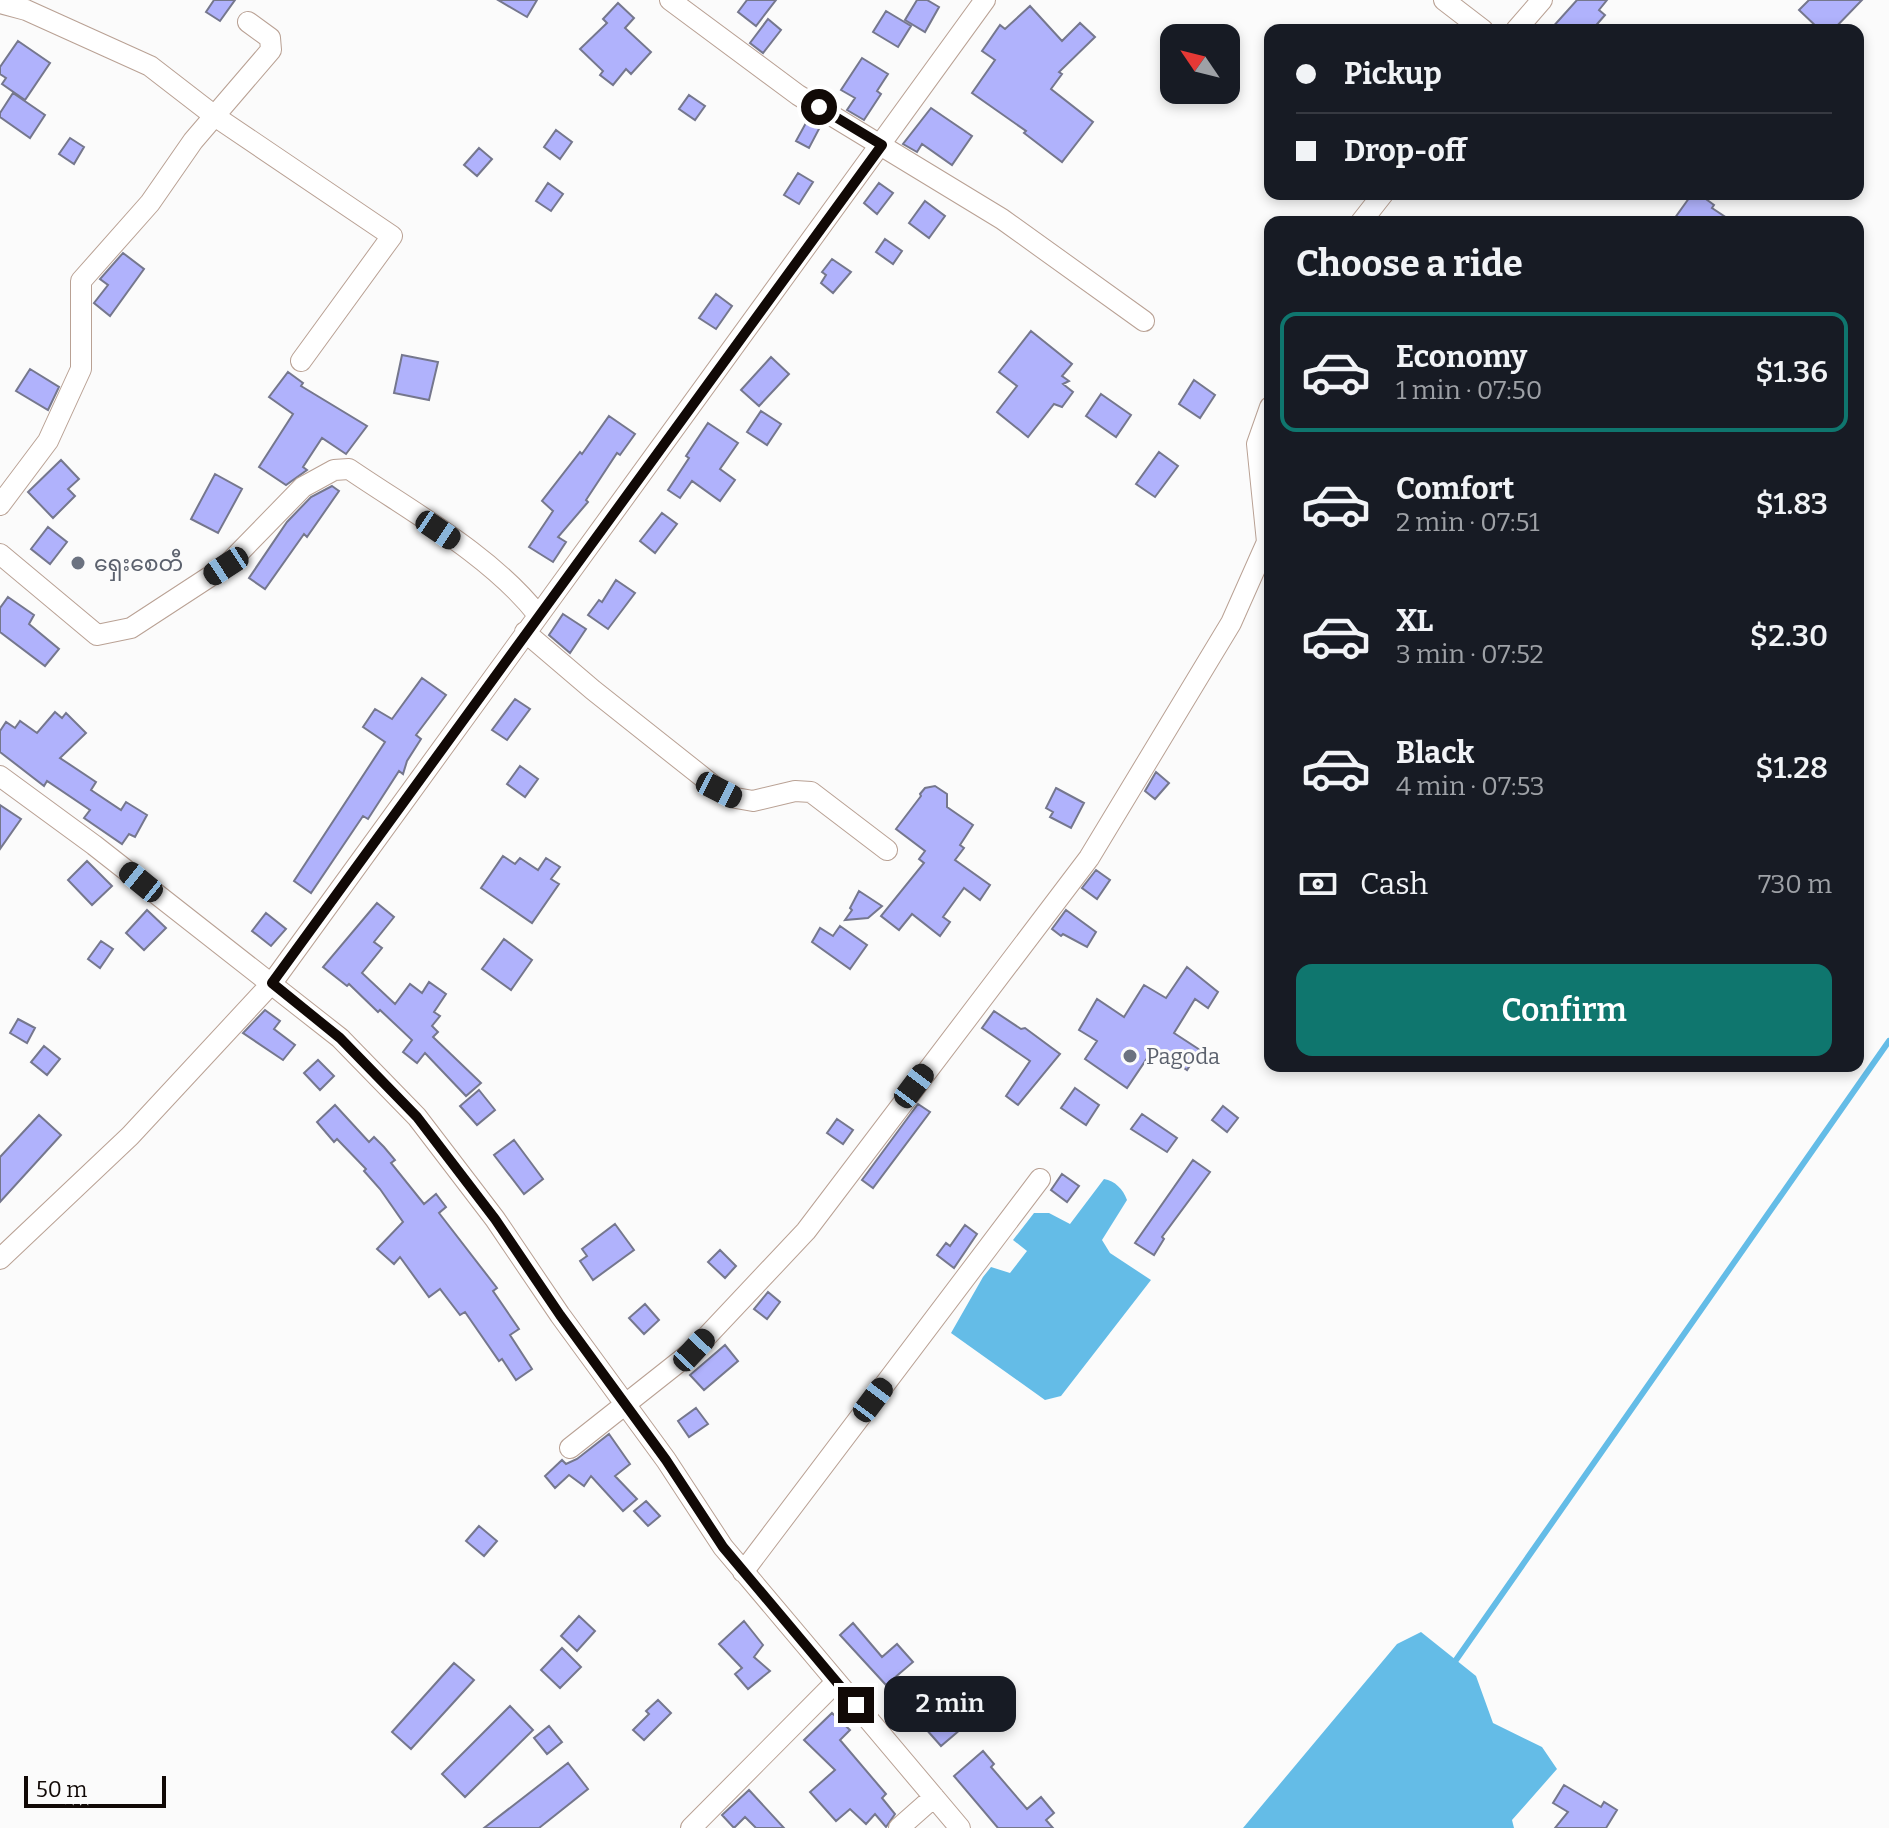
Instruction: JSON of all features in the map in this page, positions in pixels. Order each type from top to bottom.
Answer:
[{"type":"street","points":[[670,0],[798,95],[1002,219],[1144,321]]},
{"type":"street","points":[[0,1259],[130,1136],[272,983],[985,0]]},
{"type":"street","points":[[1444,0],[1475,24]]},
{"type":"street","points":[[1521,24],[1542,0]]},
{"type":"street","points":[[0,3],[26,10],[150,66],[216,117],[392,236],[301,361]]},
{"type":"street","points":[[0,505],[48,441],[81,369],[81,281],[150,203],[193,141],[271,50],[270,38],[248,22]]},
{"type":"street","points":[[1366,216],[1378,200]]},
{"type":"street","points":[[1264,424],[1257,444],[1264,513]]},
{"type":"street","points":[[0,554],[97,635],[131,628],[226,566],[303,487],[334,470],[349,469],[518,589],[538,615]]},
{"type":"street","points":[[570,1448],[694,1350],[806,1231],[1089,858],[1231,623],[1264,549]]},
{"type":"street","points":[[525,632],[719,790],[753,801],[795,791],[811,792],[887,850]]},
{"type":"street","points":[[0,776],[94,845],[340,1038],[417,1117],[495,1219],[743,1572],[960,1828]]},
{"type":"street","points":[[743,1572],[1040,1179]]},
{"type":"street","points":[[691,1828],[836,1682]]},
{"type":"street","points":[[899,1828],[934,1797]]},
{"type":"water","points":[[1104,1179],[1118,1186],[1127,1200],[1102,1240],[1110,1253],[1151,1280],[1061,1396],[1045,1400],[951,1333],[991,1267],[1010,1273],[1027,1251],[1013,1240],[1034,1213],[1049,1213],[1070,1224]]},
{"type":"water","points":[[1421,1632],[1476,1676],[1493,1723],[1542,1747],[1557,1769],[1512,1820],[1514,1828],[1243,1828],[1397,1644]]},
{"type":"building","points":[[214,0],[235,0],[220,21],[206,12]]},
{"type":"building","points":[[498,0],[537,0],[527,17]]},
{"type":"building","points":[[747,0],[776,0],[756,26],[738,12]]},
{"type":"building","points":[[917,0],[927,0],[939,7],[925,32],[905,20]]},
{"type":"building","points":[[1577,0],[1607,0],[1599,10],[1605,15],[1597,24],[1555,24]]},
{"type":"building","points":[[1809,0],[1862,0],[1839,24],[1814,24],[1799,10]]},
{"type":"building","points":[[618,3],[634,18],[625,28],[651,52],[631,74],[626,69],[613,85],[600,75],[603,71],[580,49],[607,23],[603,19]]},
{"type":"building","points":[[1030,6],[1062,41],[1080,23],[1095,37],[1059,72],[1062,74],[1051,89],[1093,122],[1062,162],[1024,133],[1026,131],[972,93],[995,60],[982,51],[1000,25],[1005,29]]},
{"type":"building","points":[[886,11],[911,26],[898,47],[873,32]]},
{"type":"building","points":[[768,19],[781,30],[763,53],[750,43]]},
{"type":"building","points":[[18,41],[50,63],[25,100],[2,84],[6,78],[0,74],[0,67]]},
{"type":"building","points":[[862,58],[888,74],[877,91],[881,94],[864,120],[847,110],[855,98],[841,90]]},
{"type":"building","points":[[13,93],[45,115],[30,138],[0,117]]},
{"type":"building","points":[[689,95],[705,106],[695,120],[679,109]]},
{"type":"building","points":[[931,108],[972,136],[952,165],[922,144],[917,152],[903,144]]},
{"type":"building","points":[[807,121],[820,127],[809,148],[796,141]]},
{"type":"building","points":[[556,130],[572,142],[560,159],[544,147]]},
{"type":"building","points":[[70,138],[84,147],[74,164],[59,154]]},
{"type":"building","points":[[479,148],[492,159],[477,176],[464,165]]},
{"type":"building","points":[[798,173],[813,182],[799,204],[784,195]]},
{"type":"building","points":[[548,183],[563,194],[551,211],[536,201]]},
{"type":"building","points":[[879,183],[893,193],[877,214],[864,203]]},
{"type":"building","points":[[1688,200],[1707,200],[1714,205],[1712,208],[1724,216],[1676,216]]},
{"type":"building","points":[[925,201],[945,216],[929,238],[909,223]]},
{"type":"building","points":[[885,239],[902,251],[893,264],[876,252]]},
{"type":"building","points":[[123,253],[144,269],[110,316],[94,303],[108,285],[100,279]]},
{"type":"building","points":[[832,259],[851,272],[833,293],[821,283],[826,275],[822,272]]},
{"type":"building","points":[[716,294],[732,306],[716,329],[699,318]]},
{"type":"building","points":[[1031,331],[1072,364],[1062,376],[1069,381],[1063,384],[1073,392],[1062,407],[1054,404],[1028,437],[997,412],[1017,386],[999,372]]},
{"type":"building","points":[[402,355],[438,362],[429,400],[394,393]]},
{"type":"building","points":[[771,357],[789,374],[759,406],[741,390]]},
{"type":"building","points":[[30,369],[59,387],[48,410],[16,391]]},
{"type":"building","points":[[288,372],[303,383],[301,386],[367,426],[346,454],[322,438],[303,467],[307,470],[286,485],[259,467],[293,414],[269,397]]},
{"type":"building","points":[[1194,380],[1215,395],[1200,418],[1179,404]]},
{"type":"building","points":[[1101,394],[1131,415],[1116,437],[1086,416]]},
{"type":"building","points":[[761,411],[781,424],[767,445],[747,432]]},
{"type":"building","points":[[609,416],[635,434],[620,455],[617,453],[586,500],[588,502],[558,537],[566,542],[553,562],[529,547],[553,511],[542,501]]},
{"type":"building","points":[[708,423],[738,443],[720,469],[735,480],[720,501],[692,481],[680,498],[668,490]]},
{"type":"building","points":[[1159,452],[1178,466],[1155,497],[1136,484]]},
{"type":"building","points":[[61,460],[79,479],[68,489],[75,496],[53,518],[28,492]]},
{"type":"building","points":[[215,474],[242,489],[218,533],[191,519]]},
{"type":"building","points":[[332,486],[339,491],[265,589],[249,578],[287,522],[311,497]]},
{"type":"building","points":[[662,513],[677,524],[655,553],[640,541]]},
{"type":"building","points":[[48,527],[67,542],[50,564],[31,549]]},
{"type":"building","points":[[616,580],[635,593],[608,629],[588,615],[599,600],[602,602]]},
{"type":"building","points":[[8,597],[34,615],[29,624],[59,649],[45,666],[0,632],[0,608]]},
{"type":"building","points":[[563,614],[586,629],[570,653],[549,635]]},
{"type":"building","points":[[422,678],[446,695],[416,735],[421,739],[403,774],[399,771],[368,819],[363,816],[311,893],[294,881],[385,742],[363,727],[375,709],[392,719]]},
{"type":"building","points":[[515,699],[530,709],[507,740],[492,730]]},
{"type":"building","points":[[55,712],[62,718],[66,713],[86,733],[60,758],[96,782],[91,790],[121,810],[126,802],[147,815],[135,837],[129,834],[122,844],[84,818],[90,810],[47,781],[44,786],[0,752],[0,731],[6,722],[15,728],[20,721],[37,733]]},
{"type":"building","points":[[520,766],[538,779],[525,797],[507,784]]},
{"type":"building","points":[[1156,772],[1169,783],[1155,799],[1145,791]]},
{"type":"building","points":[[935,786],[947,794],[947,807],[973,825],[960,845],[964,848],[955,860],[990,885],[980,900],[964,888],[943,917],[950,922],[940,936],[912,914],[899,930],[881,916],[924,863],[919,859],[925,851],[896,829],[925,788]]},
{"type":"building","points":[[1056,788],[1084,803],[1071,828],[1050,817],[1053,812],[1046,808]]},
{"type":"building","points":[[0,805],[21,819],[0,849]]},
{"type":"building","points":[[503,856],[515,864],[520,858],[538,870],[546,858],[560,867],[551,879],[559,884],[532,923],[481,888]]},
{"type":"building","points":[[87,861],[112,886],[92,905],[68,880]]},
{"type":"building","points":[[1096,870],[1110,880],[1097,899],[1082,888]]},
{"type":"building","points":[[859,891],[882,906],[868,918],[845,920],[852,910],[850,908]]},
{"type":"building","points":[[377,903],[394,917],[374,942],[382,948],[362,973],[395,1004],[410,984],[422,993],[429,982],[446,994],[434,1012],[440,1016],[432,1026],[438,1032],[433,1037],[481,1083],[466,1096],[425,1053],[417,1063],[403,1052],[412,1040],[349,984],[347,986],[323,967]]},
{"type":"building","points":[[147,910],[166,928],[144,950],[126,933]]},
{"type":"building","points":[[1066,910],[1096,932],[1087,947],[1052,929]]},
{"type":"building","points":[[266,913],[286,929],[271,946],[252,931]]},
{"type":"building","points":[[840,926],[867,945],[850,969],[812,942],[820,928],[833,936]]},
{"type":"building","points":[[504,939],[532,960],[511,990],[482,969]]},
{"type":"building","points":[[101,941],[113,949],[100,968],[88,959]]},
{"type":"building","points":[[1187,967],[1218,992],[1208,1008],[1195,999],[1174,1033],[1200,1050],[1187,1070],[1154,1048],[1127,1088],[1085,1059],[1097,1041],[1079,1030],[1097,999],[1124,1017],[1144,985],[1166,998]]},
{"type":"building","points":[[265,1010],[280,1021],[274,1029],[295,1045],[283,1060],[243,1033]]},
{"type":"building","points":[[994,1011],[1021,1029],[1025,1028],[1060,1054],[1018,1105],[1006,1096],[1030,1061],[982,1028]]},
{"type":"building","points":[[18,1019],[35,1028],[27,1043],[10,1033]]},
{"type":"building","points":[[44,1046],[60,1059],[47,1075],[31,1062]]},
{"type":"building","points":[[318,1060],[334,1076],[320,1090],[304,1073]]},
{"type":"building","points":[[1075,1088],[1099,1105],[1086,1125],[1061,1108]]},
{"type":"building","points":[[479,1090],[495,1110],[477,1125],[460,1106]]},
{"type":"building","points":[[918,1104],[930,1112],[873,1188],[862,1180]]},
{"type":"building","points":[[335,1105],[369,1142],[374,1137],[384,1147],[395,1160],[391,1163],[424,1204],[436,1194],[446,1207],[439,1213],[497,1288],[493,1291],[519,1329],[510,1335],[532,1369],[516,1380],[465,1312],[460,1315],[440,1289],[429,1297],[400,1257],[394,1264],[377,1249],[403,1222],[364,1171],[366,1169],[337,1139],[334,1142],[317,1122]]},
{"type":"building","points":[[1223,1106],[1238,1118],[1227,1132],[1212,1120]]},
{"type":"building","points":[[1142,1114],[1177,1138],[1167,1152],[1131,1129]]},
{"type":"building","points":[[39,1115],[61,1135],[0,1202],[0,1157]]},
{"type":"building","points":[[837,1119],[853,1130],[843,1144],[827,1133]]},
{"type":"building","points":[[514,1140],[543,1179],[524,1194],[494,1155]]},
{"type":"building","points":[[1193,1160],[1210,1172],[1162,1237],[1164,1239],[1154,1255],[1135,1243]]},
{"type":"building","points":[[1062,1174],[1079,1186],[1067,1202],[1051,1190]]},
{"type":"building","points":[[615,1224],[634,1250],[593,1280],[580,1261],[587,1256],[582,1249]]},
{"type":"building","points":[[965,1225],[977,1234],[954,1268],[937,1255],[946,1243],[950,1246]]},
{"type":"building","points":[[720,1250],[736,1266],[725,1278],[708,1262]]},
{"type":"building","points":[[768,1292],[780,1302],[767,1319],[754,1309]]},
{"type":"building","points":[[645,1304],[659,1320],[644,1334],[629,1318]]},
{"type":"building","points":[[725,1345],[738,1361],[704,1390],[690,1375]]},
{"type":"building","points":[[696,1408],[708,1424],[689,1437],[678,1421]]},
{"type":"building","points":[[609,1434],[630,1464],[615,1476],[637,1499],[623,1511],[591,1476],[584,1486],[569,1475],[555,1488],[545,1476],[562,1460],[566,1464],[577,1459]]},
{"type":"building","points":[[646,1501],[660,1516],[648,1526],[634,1511]]},
{"type":"building","points":[[479,1526],[497,1541],[484,1556],[466,1541]]},
{"type":"building","points":[[579,1616],[595,1631],[577,1651],[561,1636]]},
{"type":"building","points":[[744,1621],[763,1645],[754,1657],[770,1671],[748,1689],[735,1674],[742,1668],[719,1644]]},
{"type":"building","points":[[853,1623],[882,1657],[897,1644],[913,1662],[886,1685],[840,1635]]},
{"type":"building","points":[[562,1648],[581,1667],[560,1688],[541,1670]]},
{"type":"building","points":[[454,1663],[474,1680],[411,1749],[392,1732]]},
{"type":"building","points":[[939,1686],[958,1708],[962,1704],[974,1718],[941,1746],[910,1711]]},
{"type":"building","points":[[658,1700],[671,1713],[644,1740],[633,1730]]},
{"type":"building","points":[[510,1706],[533,1730],[465,1797],[442,1774]]},
{"type":"building","points":[[832,1713],[850,1730],[840,1740],[886,1794],[882,1798],[895,1814],[886,1827],[875,1814],[866,1824],[850,1809],[836,1821],[810,1792],[835,1770],[804,1740]]},
{"type":"building","points":[[549,1726],[562,1742],[547,1754],[534,1738]]},
{"type":"building","points":[[983,1751],[994,1764],[991,1767],[1027,1809],[1041,1797],[1054,1813],[1046,1820],[1053,1828],[998,1828],[954,1776]]},
{"type":"building","points":[[568,1763],[588,1789],[539,1828],[484,1828]]},
{"type":"building","points":[[1564,1785],[1601,1807],[1604,1802],[1617,1810],[1606,1828],[1555,1828],[1568,1812],[1553,1803]]},
{"type":"building","points":[[749,1790],[784,1828],[756,1828],[745,1817],[734,1828],[722,1815]]},
{"type":"waterway","points":[[1456,1660],[1889,1041]]},
{"type":"place","name":"ရှေးစေတီ","points":[[78,563]]},
{"type":"place","name":"Pagoda","points":[[1130,1056]]},
{"type":"route","points":[[819,107],[882,145],[272,983],[340,1038],[417,1117],[495,1219],[560,1315],[666,1460],[723,1547],[856,1705]]}]
